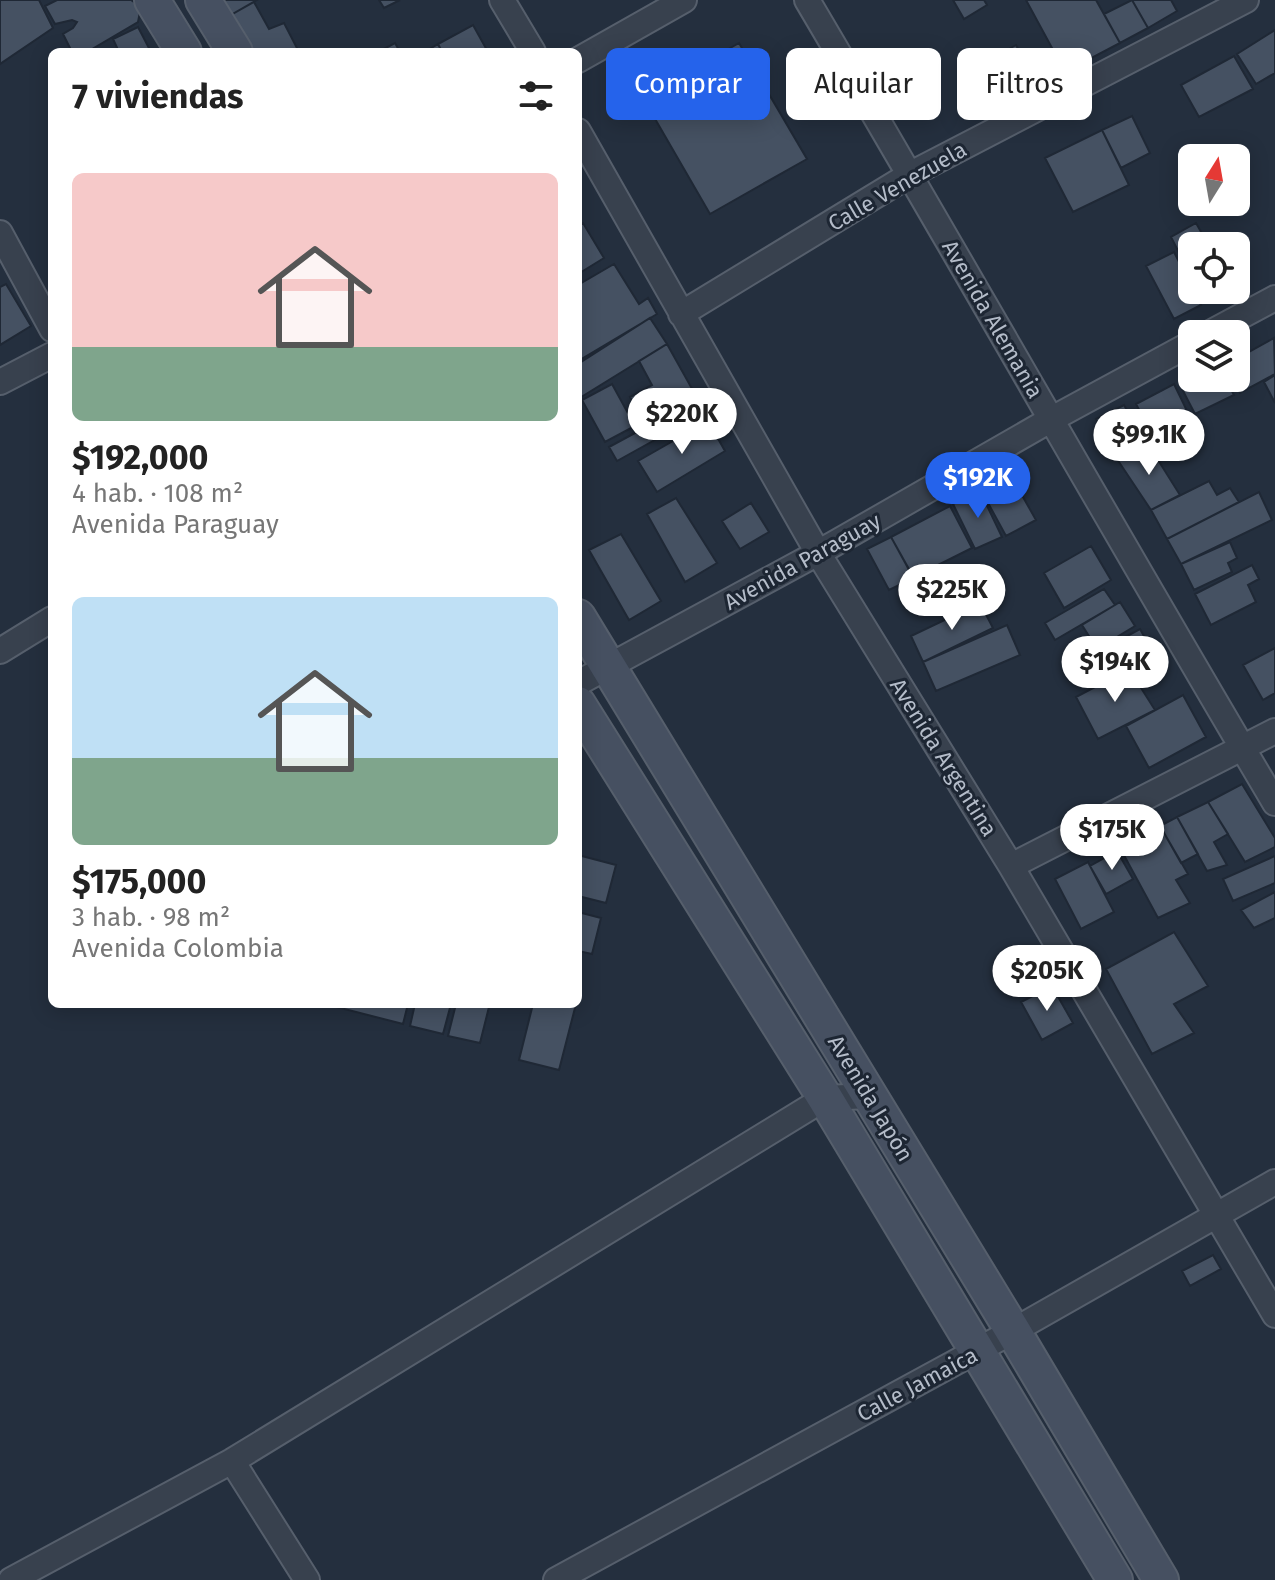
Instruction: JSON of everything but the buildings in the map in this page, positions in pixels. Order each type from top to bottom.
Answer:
[{"type":"street","points":[[152,0],[182,48]]},
{"type":"street","points":[[203,0],[233,48]]},
{"type":"street","points":[[502,0],[531,48]]},
{"type":"street","points":[[582,58],[684,0]]},
{"type":"street","name":"Avenida Alemania","points":[[807,0],[1275,803]]},
{"type":"street","name":"Calle Venezuela","points":[[681,314],[911,174],[1246,0]]},
{"type":"street","name":"Avenida Argentina","points":[[582,138],[818,553],[1011,866],[1275,1315]]},
{"type":"street","points":[[0,233],[48,322]]},
{"type":"street","points":[[1234,320],[1275,298]]},
{"type":"street","name":"Avenida Paraguay","points":[[582,681],[818,553],[1178,351]]},
{"type":"street","points":[[0,382],[48,357]]},
{"type":"street","points":[[0,651],[48,621]]},
{"type":"street","name":"Avenida Japón","points":[[582,624],[1161,1580]]},
{"type":"street","name":"Avenida Japón","points":[[582,710],[825,1098],[1115,1580]]},
{"type":"street","points":[[1011,866],[1275,731]]},
{"type":"street","points":[[11,1580],[232,1461],[825,1098],[869,1096]]},
{"type":"street","name":"Calle Jamaica","points":[[556,1580],[977,1351],[1275,1182]]},
{"type":"street","points":[[232,1461],[307,1580]]}]
